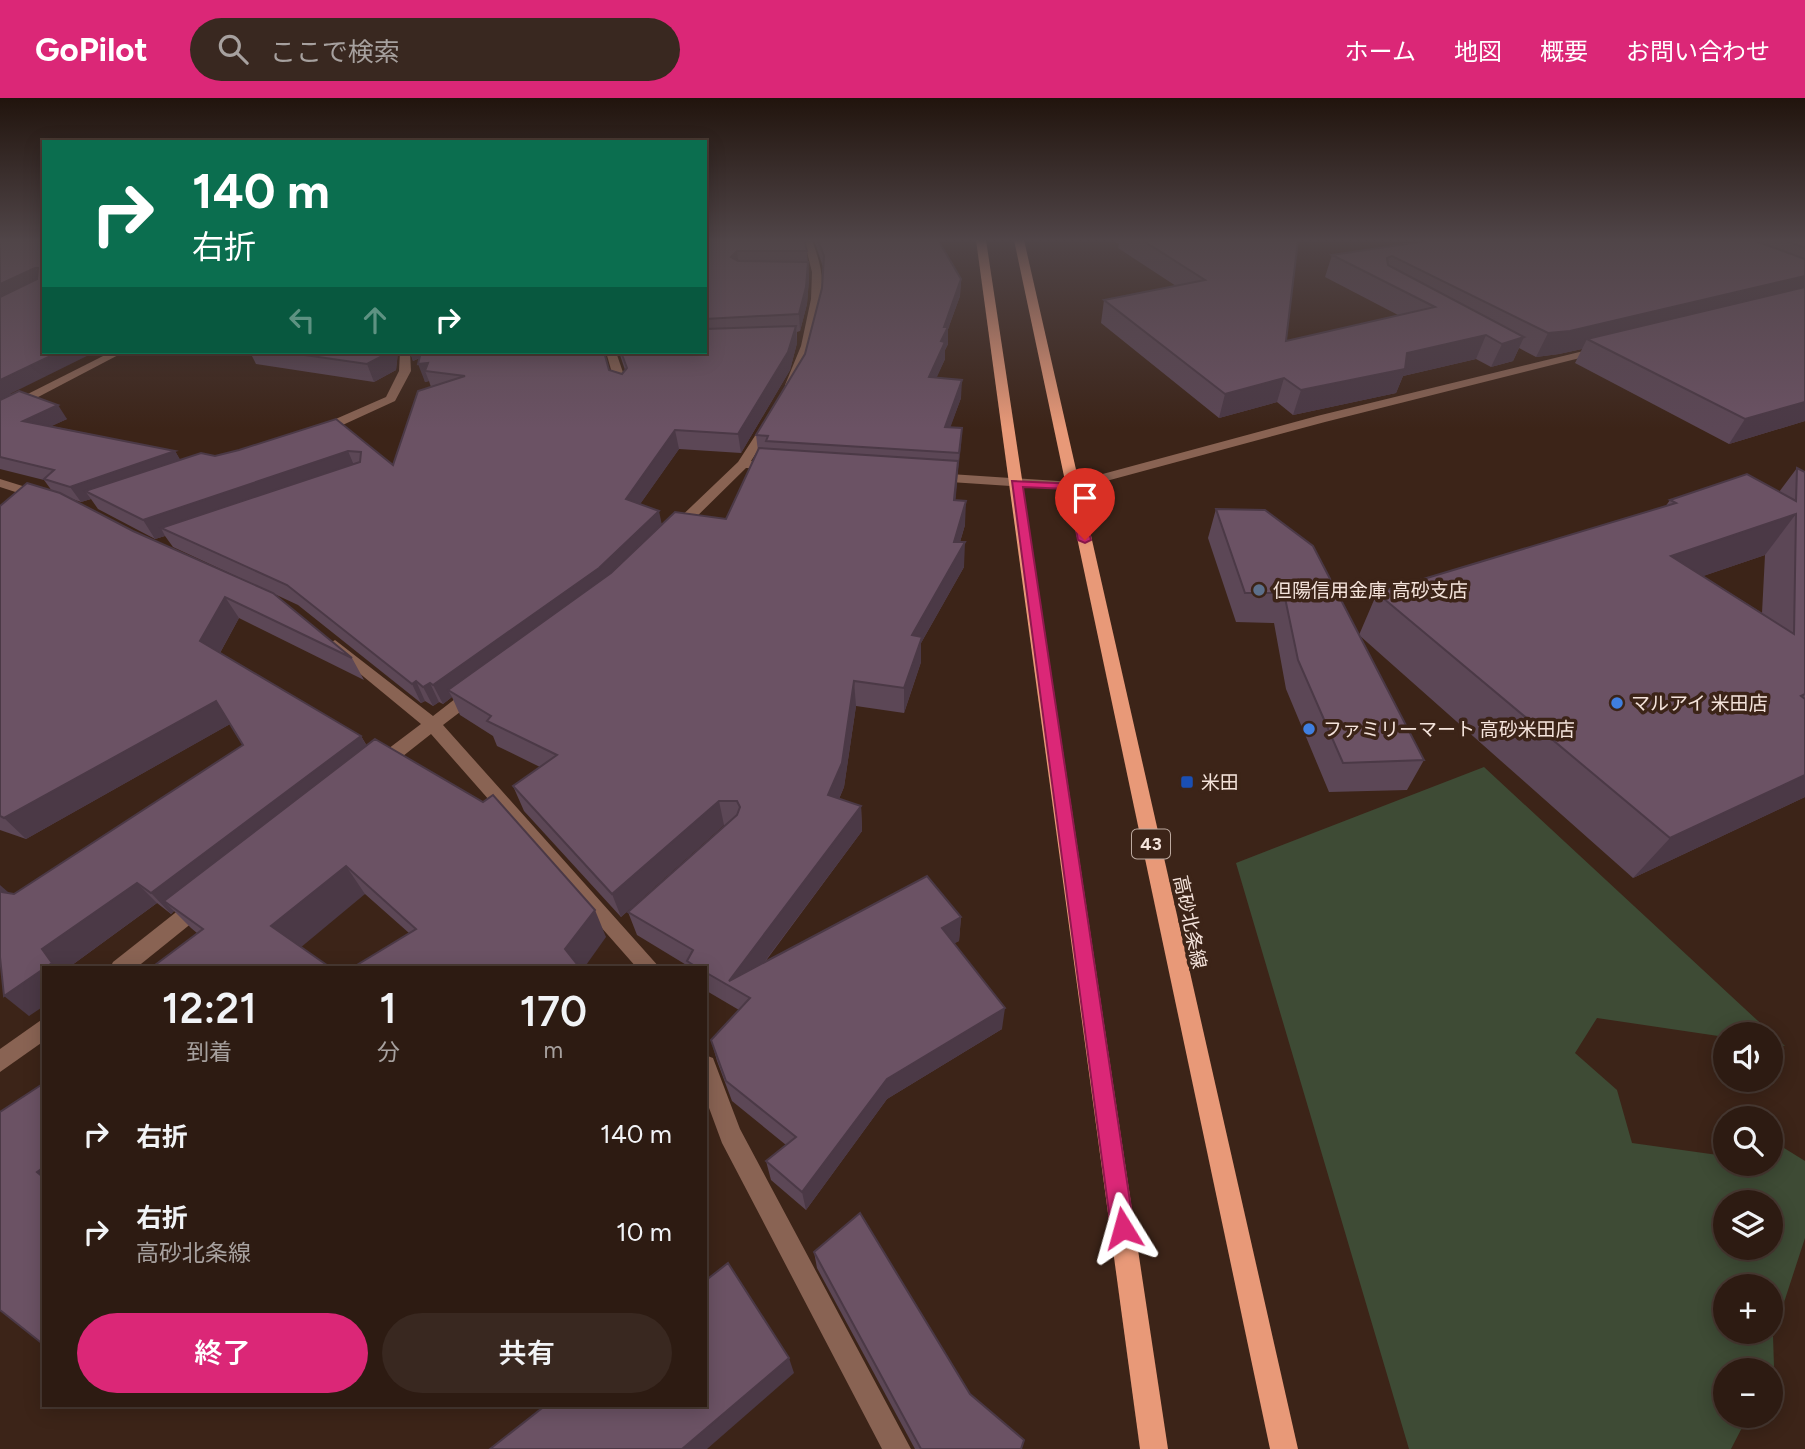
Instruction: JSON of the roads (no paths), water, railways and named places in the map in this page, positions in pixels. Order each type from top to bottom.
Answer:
[{"type":"main road","points":[[990,303],[1154,1449]]},
{"type":"main road","name":"高砂北条線","points":[[1033,303],[1284,1449]]},
{"type":"street","points":[[660,545],[743,464],[798,371],[801,337],[815,303]]},
{"type":"street","points":[[920,476],[1073,486],[1321,419],[1616,346]]},
{"type":"street","points":[[0,413],[115,354]]},
{"type":"street","points":[[306,434],[333,426],[391,399],[405,371],[405,354]]},
{"type":"street","points":[[612,354],[622,387]]},
{"type":"street","points":[[1524,360],[1535,366]]},
{"type":"street","points":[[743,464],[784,467]]},
{"type":"street","points":[[0,483],[58,502]]},
{"type":"street","points":[[324,636],[432,724],[626,928],[649,966]]},
{"type":"street","points":[[367,775],[488,683]]},
{"type":"street","points":[[123,966],[217,892]]},
{"type":"street","points":[[0,1062],[42,1030]]},
{"type":"street","points":[[707,1071],[730,1135],[897,1449]]},
{"type":"place","name":"但陽信用金庫 高砂支店","points":[[1259,590]]},
{"type":"place","name":"マルアイ 米田店","points":[[1617,703]]},
{"type":"place","name":"ファミリーマート 高砂米田店","points":[[1309,729]]},
{"type":"place","name":"米田","points":[[1187,782]]}]
